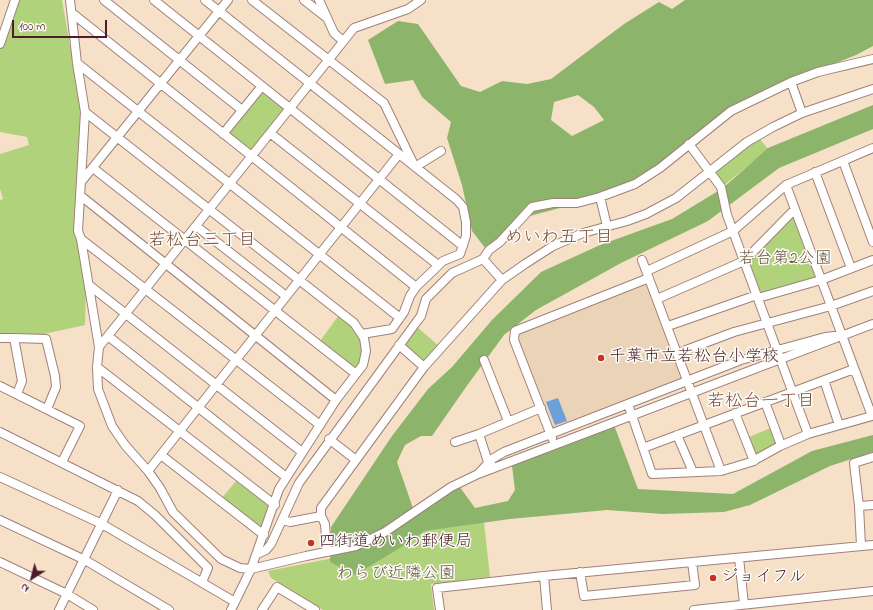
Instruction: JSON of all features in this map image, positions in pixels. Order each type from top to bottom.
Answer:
[{"type":"street","points":[[0,44],[16,0]]},
{"type":"street","points":[[77,0],[71,7],[77,63],[85,112],[78,231],[81,239],[99,347],[97,367],[98,388],[112,426],[125,445],[148,471],[160,488],[173,512],[221,560],[240,568],[251,569],[356,546],[385,532],[451,487],[478,474],[491,465],[631,416],[873,324]]},
{"type":"street","points":[[104,0],[242,110]]},
{"type":"street","points":[[154,0],[463,246]]},
{"type":"street","points":[[205,0],[457,200],[462,207],[466,222],[466,236],[460,254],[443,261],[416,287],[410,296],[404,312],[392,329],[362,334]]},
{"type":"street","points":[[81,182],[228,0]]},
{"type":"street","points":[[252,0],[384,103],[415,167]]},
{"type":"street","points":[[304,0],[327,18]]},
{"type":"street","points":[[319,0],[334,33],[343,41]]},
{"type":"street","points":[[99,347],[354,28],[408,9],[421,0]]},
{"type":"street","points":[[71,7],[160,84],[416,287]]},
{"type":"street","points":[[257,554],[266,550],[271,544],[299,483],[421,316],[426,299],[452,273],[483,258],[489,250],[500,242],[532,207],[553,203],[577,203],[600,197],[635,184],[660,168],[731,111],[791,82],[818,72],[873,59]]},
{"type":"street","points":[[77,63],[400,318]]},
{"type":"street","points":[[791,82],[802,113]]},
{"type":"street","points":[[223,134],[262,86]]},
{"type":"street","points":[[327,552],[325,524],[321,516],[321,508],[424,367],[502,280],[553,246],[583,233],[646,214],[676,198],[747,142],[802,113],[873,89]]},
{"type":"street","points":[[85,112],[354,323],[362,334],[365,344],[365,358],[363,364],[336,400],[279,489],[275,505],[257,554],[231,610]]},
{"type":"street","points":[[270,133],[438,265]]},
{"type":"street","points":[[689,144],[710,170],[721,187],[727,214],[808,434]]},
{"type":"street","points":[[554,444],[514,340],[515,331],[648,275],[733,231],[786,185],[873,149]]},
{"type":"street","points":[[415,167],[441,151]]},
{"type":"street","points":[[148,471],[399,154]]},
{"type":"street","points":[[843,161],[873,242]]},
{"type":"street","points":[[92,168],[356,374]]},
{"type":"street","points":[[815,172],[851,268]]},
{"type":"street","points":[[628,404],[652,474],[721,471],[754,461],[781,445],[808,434],[872,416],[786,185]]},
{"type":"street","points":[[81,196],[336,400]]},
{"type":"street","points":[[600,197],[607,226]]},
{"type":"street","points":[[657,298],[744,261],[795,209]]},
{"type":"street","points":[[196,226],[286,296]]},
{"type":"street","points":[[81,239],[320,425]]},
{"type":"street","points":[[483,258],[502,280]]},
{"type":"street","points":[[642,260],[668,326],[721,471]]},
{"type":"street","points":[[668,326],[757,296],[821,280],[873,260]]},
{"type":"street","points":[[88,285],[302,452]]},
{"type":"street","points":[[678,353],[734,332],[831,306],[873,290]]},
{"type":"street","points":[[108,336],[286,477]]},
{"type":"street","points":[[491,465],[492,459],[504,452],[741,360],[824,337],[842,336]]},
{"type":"street","points":[[0,338],[46,339],[55,376],[56,387],[47,409]]},
{"type":"street","points":[[14,338],[22,381],[17,394]]},
{"type":"street","points":[[399,345],[424,367]]},
{"type":"street","points":[[484,360],[508,422]]},
{"type":"street","points":[[97,367],[275,505]]},
{"type":"street","points":[[643,448],[854,369]]},
{"type":"street","points":[[824,380],[839,425]]},
{"type":"street","points":[[0,386],[80,426],[62,462]]},
{"type":"street","points":[[765,402],[781,445]]},
{"type":"street","points":[[455,442],[479,434],[541,408]]},
{"type":"street","points":[[735,413],[754,461]]},
{"type":"street","points":[[0,432],[138,501],[155,515],[208,568],[202,582]]},
{"type":"street","points":[[479,434],[491,465]]},
{"type":"street","points":[[677,435],[693,472]]},
{"type":"street","points":[[329,440],[356,460]]},
{"type":"street","points":[[161,455],[264,535]]},
{"type":"street","points":[[861,546],[859,506],[854,463],[873,457]]},
{"type":"street","points":[[0,477],[102,524],[235,602]]},
{"type":"street","points":[[59,610],[85,560],[118,490]]},
{"type":"street","points":[[859,506],[873,505]]},
{"type":"street","points":[[282,520],[290,522],[321,516]]},
{"type":"street","points":[[0,520],[85,560],[169,610]]},
{"type":"street","points":[[440,610],[437,588],[580,572],[873,545]]},
{"type":"street","points":[[739,558],[744,604]]},
{"type":"street","points":[[0,562],[67,594],[93,610]]},
{"type":"street","points":[[580,572],[584,596],[694,585],[692,562]]},
{"type":"street","points":[[544,576],[547,610]]},
{"type":"street","points":[[262,610],[277,587],[310,609]]},
{"type":"street","points":[[694,610],[873,591]]},
{"type":"shaded area","name":"千葉市立若松台小学校","points":[[647,284],[685,377],[555,430],[552,429],[517,338],[521,331]]},
{"type":"green space","points":[[19,0],[62,0],[82,115],[75,231],[86,286],[85,325],[44,334],[0,334],[0,200],[3,199],[0,189],[0,154],[29,145],[27,137],[0,132],[0,50]]},
{"type":"green space","points":[[685,0],[873,0],[873,46],[856,55],[741,101],[653,172],[571,205],[526,217],[486,249],[472,231],[462,185],[447,138],[451,122],[422,97],[413,80],[385,84],[368,40],[398,21],[418,24],[461,86],[480,92],[502,81],[527,84],[551,79],[624,24],[659,2],[672,9]],"holes":[[[578,95],[594,107],[604,120],[572,136],[551,120],[554,102]]]},
{"type":"green space","points":[[260,93],[265,93],[283,108],[283,112],[253,150],[248,151],[231,138],[230,132]]},
{"type":"green space","points":[[873,105],[873,129],[779,168],[708,221],[621,263],[536,310],[504,335],[432,436],[421,436],[405,445],[397,462],[415,514],[459,486],[475,508],[508,501],[515,490],[512,466],[553,447],[614,425],[638,489],[733,494],[812,451],[873,435],[873,452],[830,466],[750,505],[724,512],[663,514],[607,510],[510,519],[424,531],[408,543],[355,575],[330,562],[331,527],[392,436],[428,389],[452,367],[492,320],[541,272],[600,245],[672,219],[723,188],[768,148]]},
{"type":"green space","points":[[759,138],[768,149],[722,187],[714,170]]},
{"type":"green space","name":"若台第2公園","points":[[793,216],[797,217],[819,275],[816,279],[764,293],[759,290],[749,262],[750,259]]},
{"type":"green space","points":[[339,315],[358,332],[364,354],[357,369],[320,341]]},
{"type":"green space","points":[[417,327],[439,346],[425,363],[405,348],[405,343]]},
{"type":"green space","points":[[773,427],[777,445],[758,455],[755,454],[749,437]]},
{"type":"green space","points":[[236,481],[268,505],[269,509],[262,528],[221,499]]},
{"type":"green space","name":"わらび近隣公園","points":[[483,513],[490,577],[431,584],[434,610],[323,610],[271,578],[268,571],[358,553],[412,529]]},
{"type":"water","points":[[558,398],[567,421],[555,425],[546,402]]},
{"type":"place","name":"千葉市立若松台小学校","points":[[601,358]]},
{"type":"place","name":"四街道めいわ郵便局","points":[[311,543]]},
{"type":"place","name":"ジョイフル","points":[[713,578]]},
{"type":"district","name":"めいわ五丁目","points":[[559,239]]},
{"type":"district","name":"若松台三丁目","points":[[202,242]]},
{"type":"district","name":"若松台一丁目","points":[[761,403]]}]
